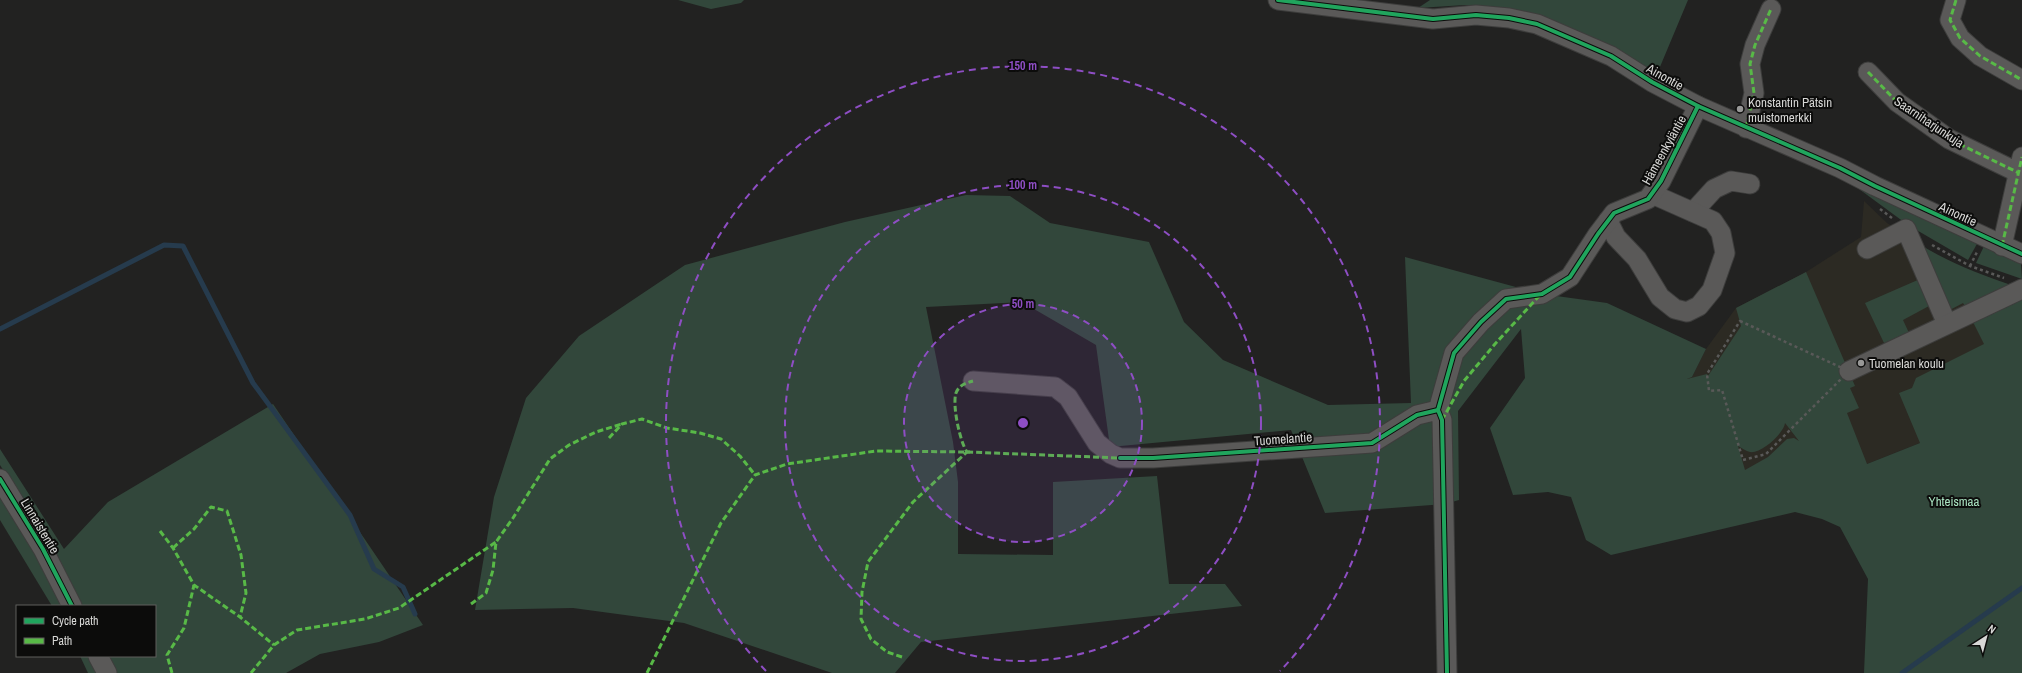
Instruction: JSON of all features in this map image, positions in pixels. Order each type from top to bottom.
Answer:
[{"type":"street","name":"Ainontie","points":[[1278,0],[1433,19],[1476,15],[1509,18],[1537,24],[1604,53],[1652,82],[1698,106],[1840,168],[2002,246],[2022,254]]},
{"type":"street","points":[[1956,0],[1950,20],[1960,38],[1980,56],[2022,80]]},
{"type":"street","points":[[1746,128],[1754,93],[1750,64],[1755,45],[1771,8]]},
{"type":"street","name":"Saarniharjunkuja","points":[[1868,72],[1897,102],[1950,138],[2020,165]]},
{"type":"street","name":"Hämeenkyläntie","points":[[1447,673],[1445,488],[1442,420],[1438,410],[1454,353],[1481,322],[1506,299],[1542,294],[1570,277],[1614,213],[1648,199],[1661,181],[1698,106]]},
{"type":"street","points":[[2002,246],[2020,165]]},
{"type":"street","points":[[1693,212],[1714,189],[1732,181],[1750,184]]},
{"type":"street","points":[[1608,220],[1616,237],[1637,259],[1660,297],[1675,309],[1687,312],[1699,306],[1712,290],[1725,253],[1722,233],[1713,221],[1652,194]]},
{"type":"street","points":[[1867,249],[1906,229],[1948,324]]},
{"type":"street","points":[[1849,371],[1948,324],[2015,284]]},
{"type":"street","name":"Tuomelantie","points":[[973,381],[1055,387],[1068,397],[1097,443],[1111,454],[1120,458],[1153,458],[1372,443],[1417,415],[1438,410]]},
{"type":"street","name":"Linnaistentie","points":[[0,479],[43,549],[71,605]]},
{"type":"street","points":[[99,657],[107,673]]},
{"type":"path","points":[[1874,204],[1906,229],[1939,249],[1970,266],[2015,284]]},
{"type":"path","points":[[1740,321],[1849,371],[1766,454],[1743,460],[1722,390],[1709,391],[1707,374],[1740,321]]},
{"type":"shaded area","name":"Tuomelan koulu","points":[[1864,201],[1887,223],[1932,252],[1968,270],[2022,289],[1920,443],[1867,464],[1749,488],[1638,390],[1692,377],[1706,349],[1736,308],[1806,272],[1861,237]]},
{"type":"green space","points":[[678,0],[744,0],[741,3],[711,9]]},
{"type":"green space","points":[[1430,0],[1688,0],[1657,74],[1603,44],[1555,22],[1514,11],[1465,5],[1418,8]]},
{"type":"green space","points":[[1859,184],[1978,242],[1968,260],[1908,225],[1859,189]]},
{"type":"green space","name":"Yhteismaa","points":[[966,195],[1010,196],[1050,223],[1149,242],[1184,322],[1223,360],[1328,405],[1411,403],[1405,257],[1542,294],[1607,303],[1706,349],[1692,377],[1687,379],[1707,374],[1708,376],[1741,326],[1736,308],[1806,272],[1855,386],[1850,388],[1859,408],[1847,413],[1867,464],[1920,443],[1899,393],[1912,388],[1916,378],[1984,344],[1972,320],[2022,295],[2022,673],[1864,673],[1868,579],[1840,527],[1822,519],[1795,512],[1611,555],[1586,540],[1571,497],[1548,492],[1513,495],[1490,428],[1525,378],[1521,329],[1458,411],[1459,500],[1445,504],[1325,513],[1291,430],[1110,447],[1096,345],[1022,302],[926,307],[953,442],[958,482],[958,554],[1053,555],[1053,482],[1157,476],[1169,584],[1225,584],[1242,606],[921,642],[895,673],[832,673],[684,623],[573,608],[475,610],[494,497],[526,398],[579,336],[685,265],[845,222]],"holes":[[[1785,423],[1799,441],[1794,438],[1787,439],[1768,457],[1745,470],[1738,446],[1750,452],[1760,450],[1781,432]]]},
{"type":"green space","points":[[1915,241],[1939,255],[1975,272],[2014,286],[1967,309],[1963,303],[1946,312]]},
{"type":"green space","points":[[1985,244],[2012,257],[2021,264],[2022,279],[1976,263]]},
{"type":"green space","points":[[1920,279],[1929,306],[1903,320],[1909,333],[1884,343],[1865,303]]},
{"type":"green space","points":[[273,404],[423,625],[379,642],[320,654],[286,673],[115,673],[107,657],[156,657],[156,605],[80,605],[50,545],[0,465],[0,449],[64,549],[108,502]]},
{"type":"green space","points":[[0,493],[34,549],[62,605],[51,605],[0,520]]},
{"type":"green space","points":[[80,657],[90,657],[98,673],[88,673]]},
{"type":"waterway","points":[[0,329],[164,245],[183,246],[253,383],[350,515],[374,569],[403,587],[415,614]]},
{"type":"waterway","points":[[1902,673],[2022,588]]},
{"type":"marked path","points":[[1956,0],[1950,20],[1960,38],[1980,56],[2022,80]]},
{"type":"marked path","points":[[1746,128],[1754,93],[1750,64],[1755,45],[1771,9]]},
{"type":"marked path","points":[[1868,72],[1897,102],[1949,139],[2019,173]]},
{"type":"marked path","points":[[2002,246],[2022,157]]},
{"type":"marked path","points":[[1442,420],[1464,381],[1495,344],[1540,295]]},
{"type":"marked path","points":[[970,452],[967,452],[964,447],[959,432],[955,399],[959,388],[973,381]]},
{"type":"marked path","points":[[609,438],[622,424],[642,419],[667,428],[700,433],[721,439],[740,456],[755,475]]},
{"type":"marked path","points":[[471,604],[486,593],[493,570],[496,542],[550,459],[569,445],[596,432],[622,424]]},
{"type":"marked path","points":[[647,673],[721,523],[755,475],[787,464],[876,451],[967,452],[1120,458]]},
{"type":"marked path","points":[[902,657],[887,652],[871,639],[861,619],[862,592],[868,562],[913,502],[967,452]]},
{"type":"marked path","points":[[173,548],[194,529],[211,507],[227,511],[241,555],[246,593],[240,617]]},
{"type":"marked path","points":[[160,531],[173,548],[194,585],[240,617],[274,645]]},
{"type":"marked path","points":[[251,673],[274,645],[297,630],[365,619],[399,608],[496,542]]},
{"type":"marked path","points":[[172,673],[167,655],[184,628],[194,585]]},
{"type":"cycle path","points":[[1278,0],[1433,19],[1476,15],[1509,18],[1537,24],[1611,56],[1652,82],[1698,106],[1840,168],[1875,186],[2022,254]]},
{"type":"cycle path","points":[[1447,673],[1442,420],[1438,410],[1454,353],[1481,322],[1506,299],[1542,294],[1570,277],[1598,234],[1614,213],[1648,199],[1661,181],[1698,106]]},
{"type":"cycle path","points":[[1120,458],[1153,458],[1372,443],[1417,415],[1438,410]]},
{"type":"cycle path","points":[[0,479],[43,549],[71,605]]},
{"type":"place","name":"Konstantin Pätsin muistomerkki","points":[[1740,109]]},
{"type":"place","name":"Tuomelan koulu","points":[[1861,363]]}]
